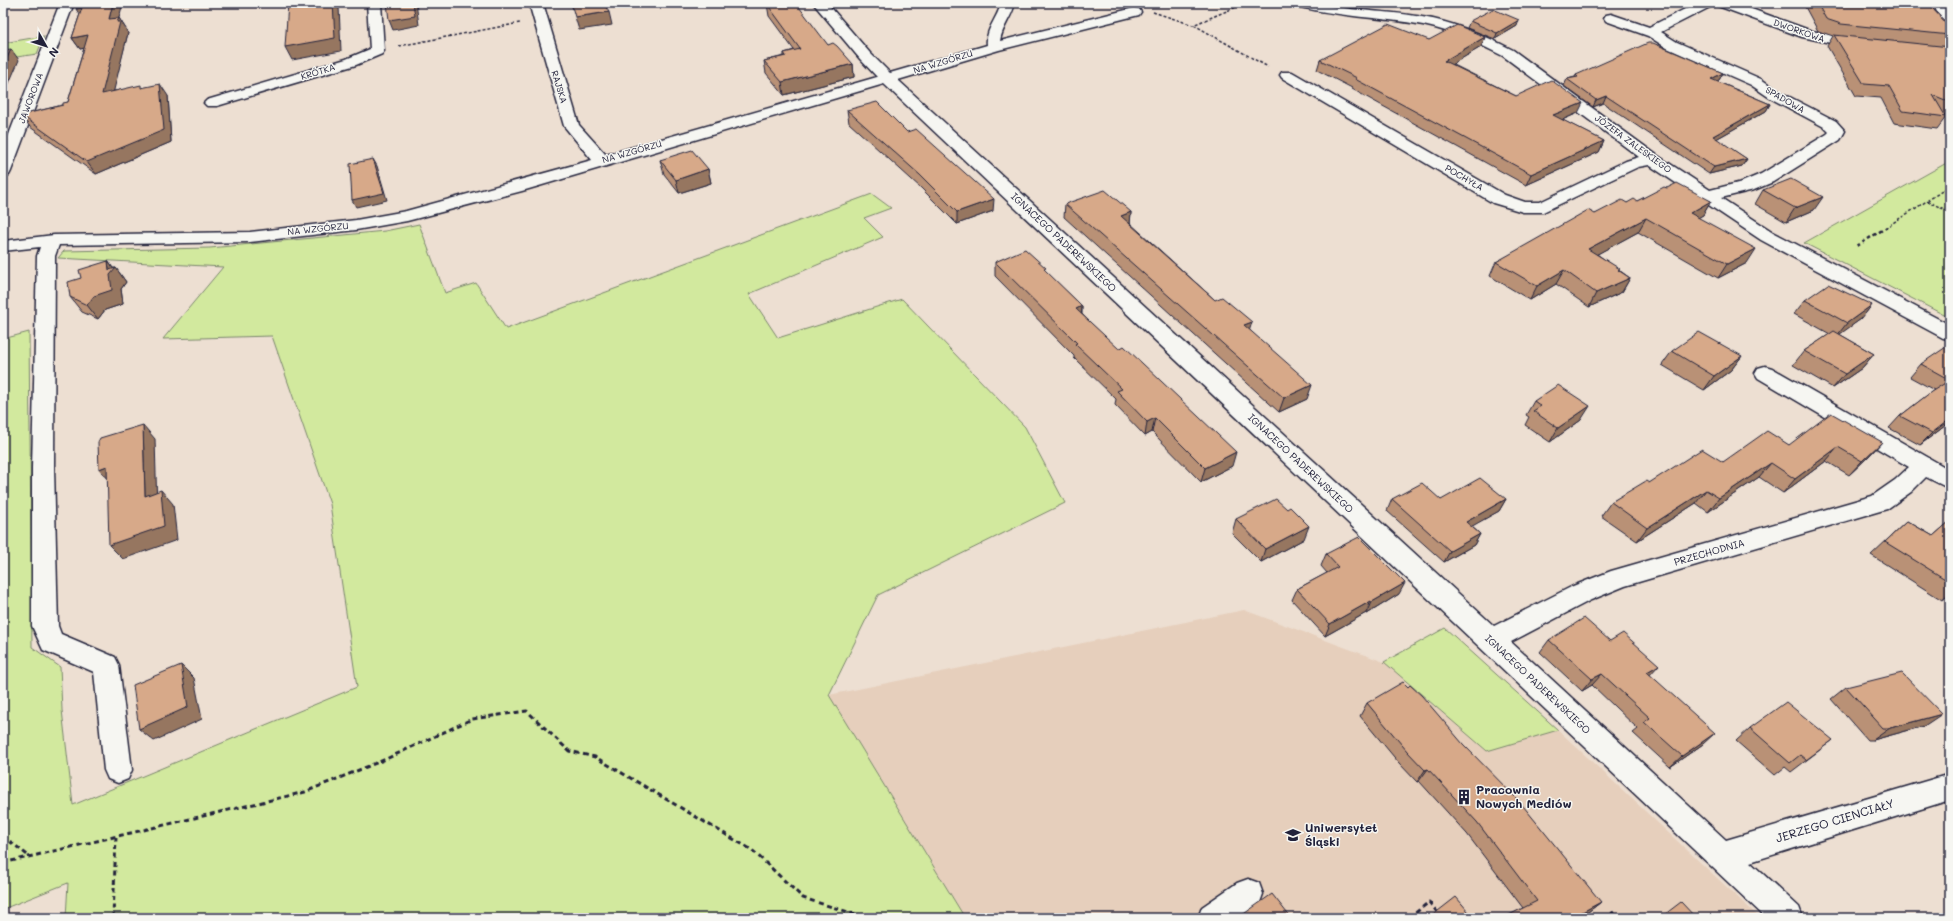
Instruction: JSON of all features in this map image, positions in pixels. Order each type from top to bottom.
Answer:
[{"type":"street","name":"JAWOROWA","points":[[3,171],[67,3]]},
{"type":"street","points":[[374,3],[377,51]]},
{"type":"street","name":"RAJSKA","points":[[536,3],[563,100],[572,126],[602,161]]},
{"type":"street","name":"IGNACEGO PADEREWSKIEGO","points":[[820,3],[865,56],[888,79],[1788,918]]},
{"type":"street","points":[[994,47],[992,42],[994,32],[1003,17],[1008,3]]},
{"type":"street","name":"JÓZEFA ZALESKIEGO","points":[[1301,3],[1338,12],[1422,22],[1451,28],[1481,39],[1508,53],[1652,159],[1767,236],[1950,333]]},
{"type":"street","points":[[1611,18],[1653,33],[1654,30],[1707,3]]},
{"type":"street","name":"DWORKOWA","points":[[1723,3],[1814,37],[1832,42],[1875,47]]},
{"type":"street","points":[[1941,3],[1942,11],[1950,18]]},
{"type":"street","points":[[1945,3],[1950,6]]},
{"type":"street","name":"NA WZGÓRZU","points":[[3,246],[54,240],[208,239],[250,237],[356,225],[407,216],[447,206],[994,47],[1134,12]]},
{"type":"street","name":"SPADOWA","points":[[1653,33],[1672,45],[1756,82],[1775,95],[1830,124],[1837,131],[1834,138],[1767,178],[1748,186],[1706,196]]},
{"type":"street","name":"KRÓTKA","points":[[212,103],[350,62],[377,51]]},
{"type":"street","name":"POCHYŁA","points":[[1280,72],[1499,199],[1523,207],[1534,208],[1552,204],[1632,164],[1652,159]]},
{"type":"street","points":[[54,240],[48,248],[46,256],[43,468],[45,626],[52,642],[106,665],[118,770]]},
{"type":"street","points":[[1765,373],[1950,481]]},
{"type":"street","name":"PRZECHODNIA","points":[[1491,640],[1582,593],[1620,578],[1879,503],[1903,486],[1924,466]]},
{"type":"street","name":"JERZEGO CIENCIAŁY","points":[[1721,856],[1950,787]]},
{"type":"street","points":[[1213,918],[1248,894]]},
{"type":"path","points":[[1193,25],[1246,3]]},
{"type":"path","points":[[1134,12],[1147,10],[1193,25],[1280,72]]},
{"type":"path","points":[[377,51],[540,19]]},
{"type":"path","points":[[1857,246],[1950,186]]},
{"type":"path","points":[[1927,201],[1950,212]]},
{"type":"path","points":[[3,863],[305,792],[386,759],[472,719],[527,711],[569,751],[594,757],[752,850],[803,898],[868,918]]},
{"type":"path","points":[[3,836],[30,857]]},
{"type":"path","points":[[113,918],[116,837]]},
{"type":"path","points":[[1408,918],[1430,902],[1442,918]]},
{"type":"path","points":[[1604,918],[1614,912]]},
{"type":"shaded area","name":"Uniwersytet Śląski","points":[[1244,610],[1384,662],[1487,751],[1558,730],[1760,918],[965,918],[829,695]]},
{"type":"green space","points":[[44,36],[37,54],[3,59],[3,43]]},
{"type":"green space","points":[[1950,161],[1950,318],[1804,243]]},
{"type":"green space","points":[[872,194],[891,208],[864,218],[883,237],[749,294],[778,338],[902,299],[1025,427],[1065,503],[878,595],[829,695],[965,918],[66,918],[68,883],[3,909],[3,339],[29,332],[32,647],[60,667],[62,710],[73,805],[357,687],[330,504],[272,336],[163,339],[223,267],[58,258],[64,251],[210,248],[385,231],[419,224],[445,293],[476,283],[506,329]]},
{"type":"green space","points":[[1445,628],[1558,730],[1487,751],[1384,662]]},
{"type":"building","points":[[78,3],[113,3],[109,19],[119,18],[117,22],[120,22],[102,94],[141,85],[141,88],[160,84],[164,130],[87,162],[21,115],[63,105],[63,103],[68,102],[88,35],[72,38],[82,8],[76,9]]},
{"type":"building","points":[[288,3],[333,3],[335,38],[285,47]]},
{"type":"building","points":[[387,3],[413,3],[415,16],[389,20]]},
{"type":"building","points":[[571,3],[603,3],[609,12],[575,17]]},
{"type":"building","points":[[796,3],[828,45],[833,43],[837,46],[853,64],[782,82],[764,61],[786,56],[784,53],[800,49],[767,4]]},
{"type":"building","points":[[1817,3],[1932,3],[1935,6],[1930,6],[1950,27],[1950,35],[1841,24],[1826,19]]},
{"type":"building","points":[[1493,9],[1519,20],[1497,33],[1470,21]]},
{"type":"building","points":[[1388,24],[1429,40],[1457,25],[1485,37],[1444,61],[1516,96],[1551,80],[1583,103],[1553,115],[1604,141],[1531,174],[1355,79],[1357,78],[1320,60]]},
{"type":"building","points":[[1834,35],[1950,47],[1950,102],[1933,95],[1946,117],[1903,111],[1889,86],[1864,84]]},
{"type":"building","points":[[1648,43],[1653,43],[1723,73],[1711,79],[1770,104],[1713,136],[1747,159],[1714,167],[1606,96],[1596,100],[1567,79],[1578,77],[1576,75]]},
{"type":"building","points":[[11,49],[3,67],[3,50]]},
{"type":"building","points":[[877,102],[907,132],[916,129],[994,199],[957,212],[920,175],[847,110]]},
{"type":"building","points":[[692,150],[708,169],[676,180],[660,160]]},
{"type":"building","points":[[373,159],[384,193],[352,200],[350,164]]},
{"type":"building","points":[[1791,179],[1823,197],[1795,208],[1763,190]]},
{"type":"building","points":[[1677,183],[1711,201],[1690,213],[1756,249],[1727,264],[1646,218],[1588,249],[1620,269],[1618,270],[1630,278],[1596,293],[1564,270],[1537,286],[1496,262],[1588,210],[1595,214],[1622,200],[1627,203],[1634,199],[1637,201],[1664,187],[1667,188]]},
{"type":"building","points":[[1105,190],[1131,212],[1121,216],[1215,300],[1222,297],[1252,322],[1244,325],[1312,385],[1284,398],[1065,204]]},
{"type":"building","points":[[1025,249],[1046,268],[1044,269],[1082,306],[1076,309],[1119,349],[1124,346],[1236,452],[1205,468],[1155,418],[1147,422],[1117,391],[1122,389],[1075,344],[1077,343],[995,262]]},
{"type":"building","points":[[108,261],[109,270],[116,268],[110,275],[112,290],[94,296],[87,305],[70,297],[68,282],[81,278],[79,270]]},
{"type":"building","points":[[1828,284],[1872,305],[1847,323],[1805,300]]},
{"type":"building","points":[[1834,331],[1874,354],[1845,374],[1804,351]]},
{"type":"building","points":[[1699,332],[1742,356],[1714,376],[1672,351]]},
{"type":"building","points":[[1946,347],[1950,349],[1950,380],[1921,364]]},
{"type":"building","points":[[1950,380],[1950,419],[1932,433],[1900,416],[1931,392]]},
{"type":"building","points":[[1558,385],[1590,406],[1558,428],[1533,411],[1541,406],[1534,401]]},
{"type":"building","points":[[1831,413],[1882,442],[1862,461],[1838,447],[1795,479],[1771,463],[1719,498],[1706,490],[1647,528],[1611,502],[1646,481],[1649,483],[1702,449],[1723,462],[1767,431],[1789,445]]},
{"type":"building","points":[[143,425],[145,496],[161,490],[164,526],[109,545],[107,466],[99,469],[98,442],[100,438]]},
{"type":"building","points":[[1480,478],[1506,499],[1466,522],[1480,534],[1450,551],[1392,499],[1422,483],[1441,500]]},
{"type":"building","points":[[1276,499],[1287,509],[1290,507],[1309,526],[1265,549],[1236,519]]},
{"type":"building","points":[[1907,521],[1933,536],[1950,521],[1950,582],[1885,542]]},
{"type":"building","points":[[1359,537],[1405,583],[1330,624],[1297,589],[1338,567],[1326,554]]},
{"type":"building","points":[[1584,618],[1610,641],[1623,633],[1659,665],[1647,672],[1715,733],[1682,756],[1644,722],[1650,718],[1602,674],[1592,679],[1549,640]]},
{"type":"building","points":[[181,665],[188,707],[139,729],[133,685]]},
{"type":"building","points":[[1902,673],[1942,714],[1890,728],[1883,728],[1846,687]]},
{"type":"building","name":"Pracownia Nowych Mediów","points":[[1403,682],[1408,687],[1410,685],[1422,696],[1463,744],[1519,801],[1601,902],[1571,918],[1505,917],[1537,901],[1477,822],[1428,769],[1425,770],[1407,751],[1367,703]]},
{"type":"building","points":[[1786,702],[1833,740],[1806,760],[1800,755],[1790,763],[1750,728]]},
{"type":"building","points":[[1272,894],[1291,918],[1238,918]]},
{"type":"building","points":[[1456,897],[1474,918],[1429,918]]},
{"type":"building","points":[[1681,902],[1696,918],[1660,918]]},
{"type":"place","name":"Pracownia Nowych Mediów","points":[[1464,797]]},
{"type":"place","name":"Uniwersytet Śląski","points":[[1293,835]]}]
